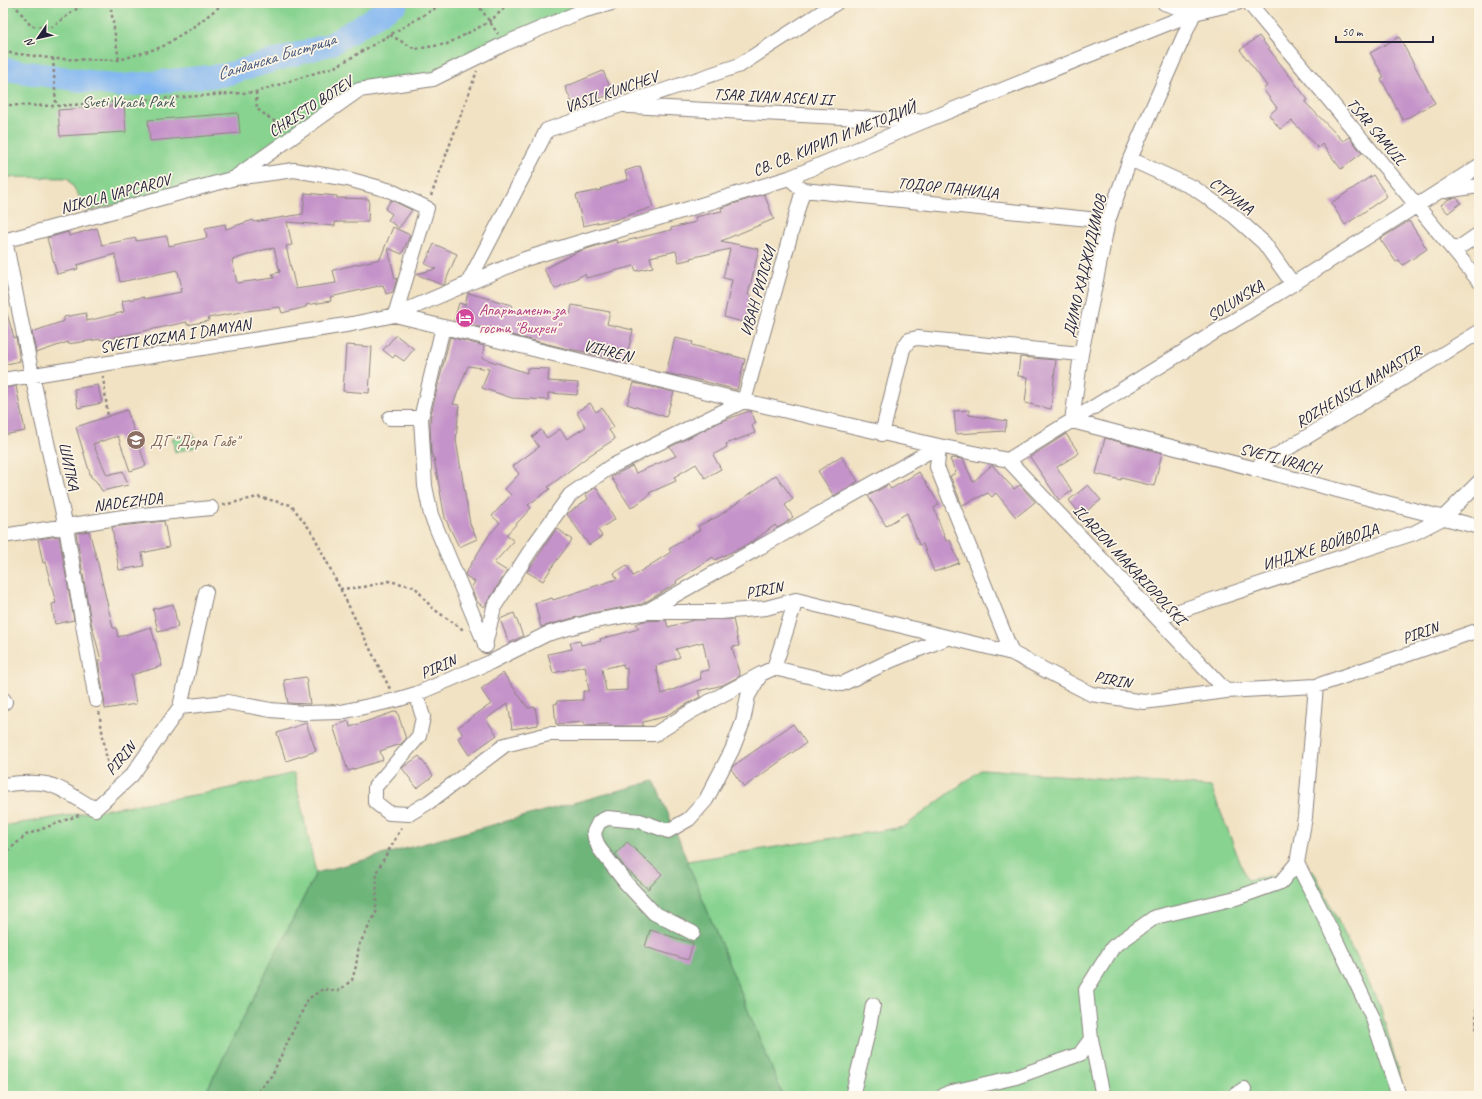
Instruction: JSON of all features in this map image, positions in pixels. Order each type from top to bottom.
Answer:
[{"type":"street","name":"CHRISTO BOTEV","points":[[235,178],[360,90],[433,79],[504,44],[582,11],[612,3]]},
{"type":"street","name":"VASIL KUNCHEV","points":[[468,283],[547,130],[740,65],[836,3]]},
{"type":"street","points":[[1164,3],[1194,13]]},
{"type":"street","name":"СВ. СВ. КИРИЛ И МЕТОДИЙ","points":[[395,316],[525,259],[789,178],[922,122],[1194,13],[1237,3]]},
{"type":"street","name":"TSAR SAMUIL","points":[[1249,3],[1479,281]]},
{"type":"street","name":"ДИМО ХАДЖИДИМОВ","points":[[1072,421],[1081,354],[1108,220],[1130,159],[1194,13]]},
{"type":"street","name":"TSAR IVAN ASEN II","points":[[621,105],[922,122]]},
{"type":"street","name":"СТРУМА","points":[[1130,159],[1194,188],[1234,216],[1264,243],[1293,284]]},
{"type":"street","name":"SOLUNSKA","points":[[1008,460],[1293,284],[1479,166]]},
{"type":"street","points":[[235,178],[294,170],[348,179],[391,191],[427,208],[395,316]]},
{"type":"street","name":"NIKOLA VAPCAROV","points":[[4,241],[235,178]]},
{"type":"street","points":[[789,178],[803,190]]},
{"type":"street","points":[[1437,192],[1479,186]]},
{"type":"street","name":"ТОДОР ПАНИЦА","points":[[803,190],[1108,220]]},
{"type":"street","name":"ИВАН РИЛСКИ","points":[[744,401],[803,190]]},
{"type":"street","points":[[1454,251],[1479,234]]},
{"type":"street","name":"ШИПКА","points":[[4,241],[66,527],[96,700]]},
{"type":"street","name":"VIHREN","points":[[395,316],[882,434],[1008,460]]},
{"type":"street","name":"SVETI KOZMA I DAMYAN","points":[[3,380],[395,316]]},
{"type":"street","points":[[443,327],[421,418],[425,486],[431,515],[491,662]]},
{"type":"street","name":"ROZHENSKI MANASTIR","points":[[1254,469],[1479,332]]},
{"type":"street","points":[[882,434],[903,349],[909,340],[916,338],[1081,354]]},
{"type":"street","points":[[485,645],[494,607],[534,545],[570,496],[610,467],[744,401]]},
{"type":"street","points":[[390,418],[421,418]]},
{"type":"street","name":"SVETI VRACH","points":[[1072,421],[1479,527]]},
{"type":"street","points":[[647,612],[939,446]]},
{"type":"street","points":[[939,446],[937,467],[1012,653]]},
{"type":"street","name":"ILARION MAKARIOPOLSKI","points":[[1008,460],[1226,691]]},
{"type":"street","name":"ИНДЖЕ ВОЙВОДА","points":[[1158,618],[1414,533],[1443,518],[1479,482]]},
{"type":"street","name":"NADEZHDA","points":[[3,536],[123,517],[211,508]]},
{"type":"street","points":[[180,707],[206,592]]},
{"type":"street","points":[[774,668],[796,600]]},
{"type":"street","name":"PIRIN","points":[[95,810],[132,775],[180,707],[227,702],[271,710],[304,713],[341,712],[416,694],[491,662],[547,634],[594,621],[647,612],[721,612],[766,608],[796,600],[1012,653],[1091,694],[1144,702],[1226,691],[1316,686],[1479,630]]},
{"type":"street","points":[[416,694],[423,717],[419,736],[375,787],[375,802],[389,814],[409,814],[429,802],[505,745],[550,734],[655,734],[692,711],[774,668],[842,684],[892,660],[947,638]]},
{"type":"street","points":[[694,933],[654,913],[626,883],[599,848],[594,838],[594,832],[598,822],[607,818],[640,821],[668,831],[689,819],[706,800],[726,762],[743,722],[748,696],[761,674]]},
{"type":"street","points":[[1103,1096],[1092,1039],[1086,990],[1113,947],[1155,917],[1236,898],[1281,882],[1298,863],[1305,817],[1316,686]]},
{"type":"street","points":[[3,785],[23,783],[47,784],[66,792],[95,810]]},
{"type":"street","points":[[1298,863],[1334,934],[1372,1016],[1399,1096]]},
{"type":"street","points":[[852,1096],[873,1005]]},
{"type":"street","points":[[943,1096],[1016,1077],[1080,1054],[1092,1039]]},
{"type":"path","points":[[14,3],[31,26],[52,27],[78,7],[90,3]]},
{"type":"path","points":[[110,3],[119,60]]},
{"type":"path","points":[[3,52],[54,58],[119,60],[162,47],[196,25],[224,3]]},
{"type":"path","points":[[3,104],[56,106],[256,92],[337,66],[444,3]]},
{"type":"path","points":[[477,3],[489,22]]},
{"type":"path","points":[[390,35],[414,49],[447,44],[489,22],[510,3]]},
{"type":"path","points":[[427,208],[483,54]]},
{"type":"path","points":[[54,58],[56,106]]},
{"type":"path","points":[[256,92],[257,109],[294,136]]},
{"type":"path","points":[[101,364],[108,417]]},
{"type":"path","points":[[211,508],[258,497],[291,505],[312,532],[396,700]]},
{"type":"path","points":[[340,589],[364,588],[389,581],[415,587],[432,608],[468,632]]},
{"type":"path","points":[[96,700],[107,761]]},
{"type":"path","points":[[3,855],[26,835],[95,810]]},
{"type":"path","points":[[254,1096],[272,1075],[308,999],[323,990],[338,991],[352,980],[356,966],[358,945],[376,912],[377,871],[409,814]]},
{"type":"path","points":[[1479,1003],[1476,1011],[1477,1055],[1479,1058]]},
{"type":"green space","name":"Sveti Vrach Park","points":[[3,3],[592,3],[438,76],[357,88],[229,176],[88,211],[68,178],[3,177]]},
{"type":"green space","points":[[193,433],[196,447],[175,452],[172,438]]},
{"type":"green space","points":[[982,769],[1211,787],[1247,880],[1313,870],[1380,1006],[1405,1096],[783,1096],[687,861],[904,827]]},
{"type":"green space","points":[[294,773],[316,873],[204,1096],[3,1096],[3,826],[213,792]]},
{"type":"green space","points":[[654,781],[783,1096],[204,1096],[316,873]]},
{"type":"building","points":[[1259,36],[1308,100],[1305,102],[1343,141],[1349,137],[1362,153],[1341,169],[1322,144],[1318,148],[1292,121],[1280,129],[1269,115],[1277,108],[1263,89],[1267,86],[1240,50]]},
{"type":"building","points":[[1399,37],[1435,103],[1403,120],[1381,79],[1384,77],[1370,53]]},
{"type":"building","points":[[603,71],[613,93],[575,109],[565,87]]},
{"type":"building","points":[[124,105],[126,132],[60,136],[58,110]]},
{"type":"building","points":[[238,113],[240,133],[150,141],[148,120]]},
{"type":"building","points":[[640,166],[653,207],[611,221],[583,226],[576,195],[601,190],[600,189],[628,180],[625,171]]},
{"type":"building","points":[[1373,175],[1387,196],[1345,225],[1331,203]]},
{"type":"building","points":[[305,193],[337,196],[337,198],[369,199],[368,222],[335,222],[335,226],[287,222],[292,245],[286,246],[296,289],[336,283],[333,270],[380,259],[393,227],[410,235],[402,254],[388,248],[395,279],[397,278],[393,292],[386,294],[383,285],[330,297],[331,301],[306,305],[306,307],[282,313],[280,307],[247,311],[208,318],[209,321],[187,325],[187,322],[102,340],[68,344],[68,342],[36,353],[32,332],[64,321],[64,317],[86,313],[87,321],[124,312],[122,301],[144,297],[144,299],[181,292],[180,289],[182,288],[177,270],[120,282],[115,254],[77,265],[78,269],[57,274],[47,238],[68,232],[69,236],[97,228],[102,245],[136,238],[136,241],[167,236],[169,246],[207,238],[205,228],[225,224],[226,229],[253,220],[254,222],[303,214]],"holes":[[[274,248],[280,272],[272,274],[274,278],[237,283],[232,260]]]},
{"type":"building","points":[[764,194],[774,219],[721,241],[759,249],[748,295],[752,296],[746,323],[724,317],[732,280],[723,278],[730,249],[679,262],[676,251],[650,257],[653,267],[636,271],[634,266],[586,278],[585,274],[555,289],[544,269],[577,252],[616,240],[617,243],[671,230],[671,228],[696,222],[695,217],[722,211],[721,208]]},
{"type":"building","points":[[1457,198],[1461,203],[1448,213],[1441,205],[1449,199]]},
{"type":"building","points":[[391,200],[412,210],[399,228],[388,220],[392,214],[385,209]]},
{"type":"building","points":[[1409,221],[1427,249],[1403,265],[1399,260],[1396,262],[1380,239]]},
{"type":"building","points":[[434,244],[457,254],[444,285],[416,274],[436,269],[425,264]]},
{"type":"building","points":[[468,293],[512,305],[510,310],[537,314],[538,310],[570,315],[572,305],[610,312],[607,324],[633,330],[625,363],[610,359],[611,357],[564,348],[454,321],[459,303],[465,305]]},
{"type":"building","points":[[3,310],[6,310],[14,338],[16,337],[20,361],[7,364],[5,357],[3,357]]},
{"type":"building","points":[[396,335],[414,349],[404,361],[395,355],[393,358],[383,350]]},
{"type":"building","points":[[450,337],[484,346],[482,358],[527,373],[527,368],[549,369],[548,381],[578,383],[577,395],[548,393],[548,400],[512,398],[482,388],[489,369],[468,366],[453,404],[459,405],[456,440],[470,524],[477,539],[459,547],[445,518],[434,458],[431,451],[431,414]]},
{"type":"building","points":[[675,338],[693,342],[692,345],[745,359],[737,390],[666,373]]},
{"type":"building","points":[[346,345],[372,347],[369,393],[343,391]]},
{"type":"building","points":[[1020,357],[1056,360],[1051,409],[1025,403],[1028,377],[1018,376]]},
{"type":"building","points":[[634,383],[674,392],[666,417],[627,404]]},
{"type":"building","points":[[98,385],[102,403],[78,408],[74,389]]},
{"type":"building","points":[[16,386],[25,431],[3,435],[3,388]]},
{"type":"building","points":[[590,403],[596,412],[602,408],[614,427],[609,430],[615,439],[590,455],[548,487],[550,489],[528,505],[531,508],[506,535],[514,541],[494,563],[507,571],[484,607],[477,602],[471,588],[475,582],[465,574],[489,535],[500,523],[492,516],[511,495],[505,489],[519,474],[513,466],[539,447],[532,437],[541,430],[547,438],[560,429],[567,439],[586,427],[578,415],[578,411]]},
{"type":"building","points":[[127,410],[146,466],[130,471],[118,436],[93,444],[107,475],[123,471],[128,485],[102,491],[96,481],[91,477],[76,427]]},
{"type":"building","points":[[969,410],[969,415],[1007,421],[1005,431],[956,434],[954,411]]},
{"type":"building","points":[[751,411],[756,423],[752,425],[755,433],[726,444],[727,447],[713,455],[721,469],[705,478],[696,464],[674,477],[676,481],[649,493],[650,495],[631,508],[611,477],[632,466],[636,473],[676,456],[670,447],[720,422]]},
{"type":"building","points":[[1066,434],[1079,453],[1057,467],[1072,491],[1059,500],[1030,457]]},
{"type":"building","points":[[1105,438],[1162,453],[1154,486],[1096,474]]},
{"type":"building","points":[[841,456],[858,481],[834,496],[818,471]]},
{"type":"building","points":[[950,459],[963,459],[973,482],[992,465],[1014,489],[1020,485],[1035,502],[1016,517],[996,493],[992,497],[988,493],[962,505],[950,476],[956,473]]},
{"type":"building","points":[[919,472],[939,504],[934,508],[946,541],[950,540],[959,563],[934,572],[923,544],[919,545],[907,513],[886,526],[868,496],[888,485],[891,489]]},
{"type":"building","points":[[776,475],[793,499],[785,505],[793,517],[783,525],[777,528],[775,525],[750,543],[715,560],[713,557],[676,581],[677,583],[642,604],[592,613],[541,627],[535,603],[552,598],[553,600],[617,579],[614,573],[627,565],[633,576],[671,552],[669,549],[700,530],[698,526],[719,516]]},
{"type":"building","points":[[1088,485],[1101,500],[1081,515],[1069,500]]},
{"type":"building","points":[[596,487],[615,519],[598,530],[602,536],[589,545],[567,514],[588,499],[586,494]]},
{"type":"building","points":[[164,521],[169,547],[142,553],[144,566],[119,570],[112,527]]},
{"type":"building","points":[[557,528],[572,540],[543,581],[527,572]]},
{"type":"building","points":[[89,531],[113,628],[116,628],[118,637],[151,627],[162,666],[131,675],[136,704],[105,709],[98,660],[101,660],[91,622],[76,533]]},
{"type":"building","points":[[59,536],[74,620],[55,624],[52,604],[56,603],[45,562],[43,563],[38,539]]},
{"type":"building","points":[[173,604],[178,627],[158,632],[153,609]]},
{"type":"building","points":[[514,613],[523,636],[509,643],[500,619]]},
{"type":"building","points":[[733,619],[739,646],[732,647],[740,676],[723,685],[698,691],[700,697],[667,716],[643,722],[643,726],[610,726],[610,724],[584,725],[584,722],[556,724],[554,704],[558,703],[557,701],[583,700],[583,691],[589,691],[585,666],[553,673],[548,654],[572,649],[570,643],[580,641],[581,645],[601,641],[600,639],[639,629],[636,624],[644,621],[666,620],[668,627],[694,620]],"holes":[[[703,642],[709,670],[700,672],[701,679],[662,694],[656,666],[680,657],[676,649]],[[623,664],[624,669],[627,668],[627,690],[606,691],[602,669]]]},
{"type":"building","points":[[503,673],[528,708],[535,707],[538,725],[512,729],[508,703],[486,719],[497,735],[469,755],[458,738],[463,735],[458,727],[491,704],[481,689]]},
{"type":"building","points":[[306,677],[310,704],[288,703],[284,680]]},
{"type":"building","points":[[397,711],[406,739],[401,744],[380,751],[383,760],[348,771],[333,726],[349,721],[350,727]]},
{"type":"building","points":[[306,723],[316,751],[286,761],[277,733]]},
{"type":"building","points":[[793,724],[806,743],[744,787],[731,769],[733,766]]},
{"type":"building","points":[[419,756],[433,776],[417,788],[402,768]]},
{"type":"building","points":[[627,842],[662,874],[648,889],[626,869],[615,855]]},
{"type":"building","points":[[650,930],[693,943],[688,960],[645,947]]},
{"type":"waterway","name":"Санданска Бистрица","points":[[3,69],[119,86],[224,75],[331,44],[397,3]]},
{"type":"place","name":"Апартамент за гости \"Вихрен\"","points":[[465,318]]},
{"type":"place","name":"ДГ \"Дора Габе\"","points":[[136,440]]}]
